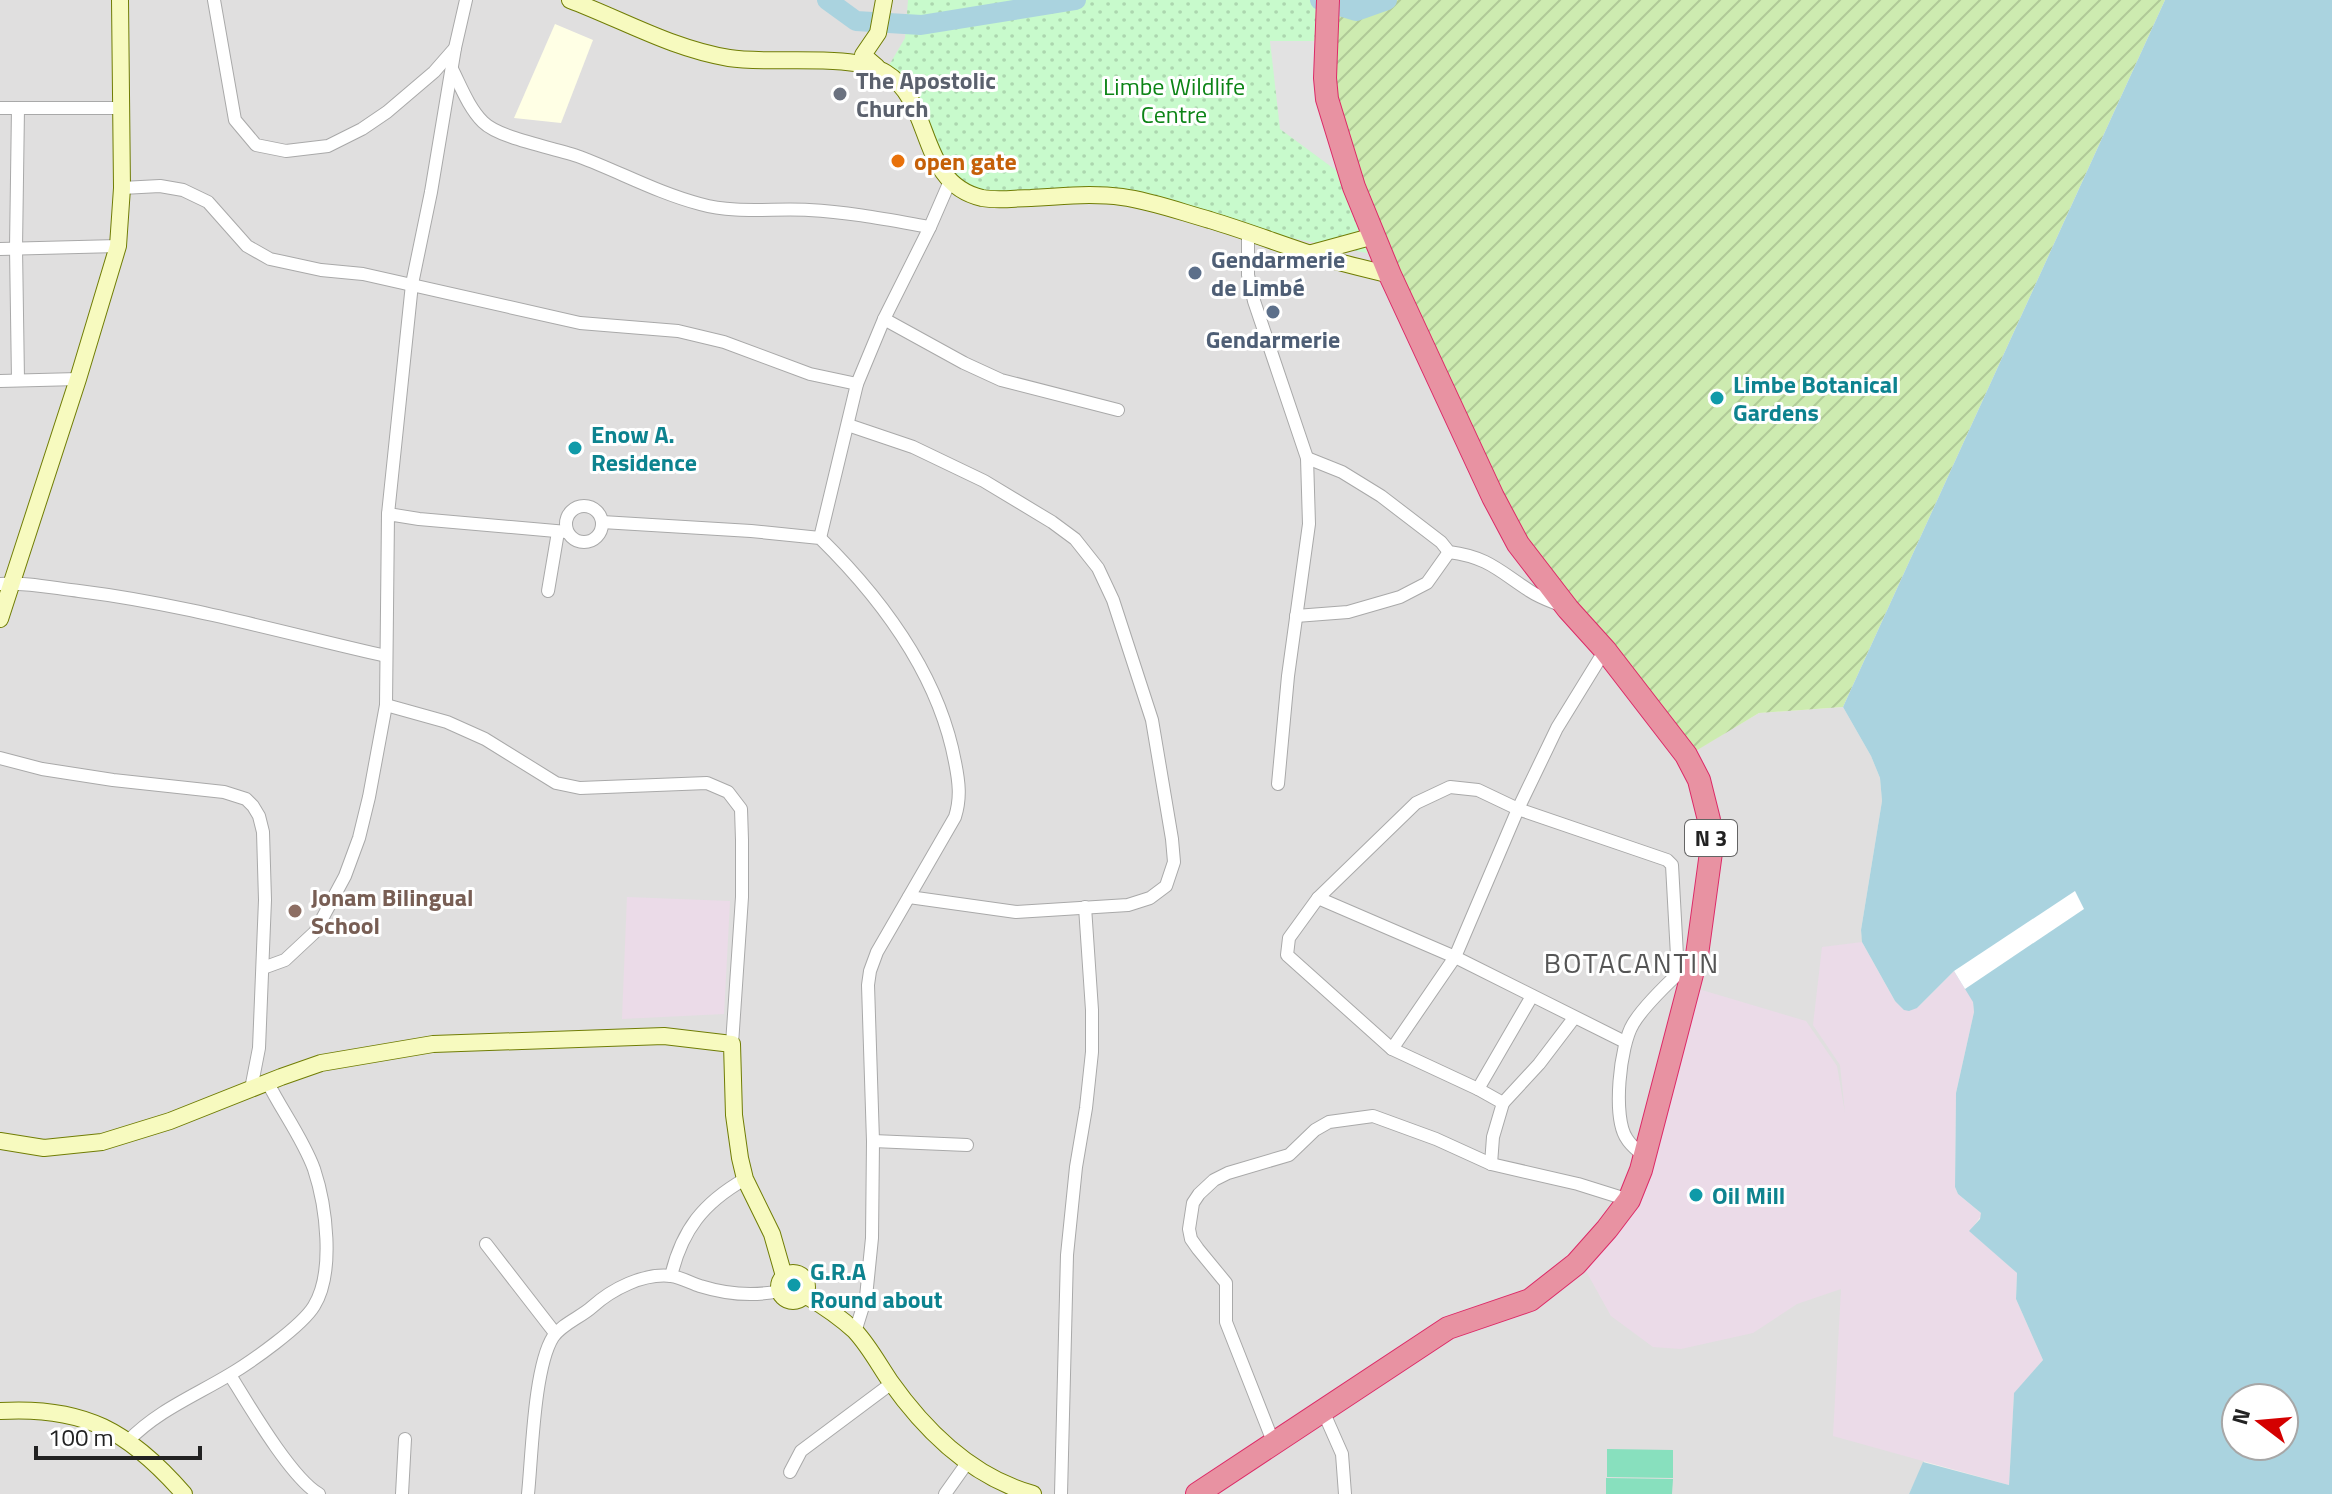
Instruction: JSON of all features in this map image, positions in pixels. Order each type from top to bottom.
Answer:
[{"type":"highway","name":"N 3","points":[[1197,1494],[1448,1328],[1530,1300],[1576,1264],[1629,1200],[1636,1186],[1697,955],[1712,845],[1699,780],[1686,755],[1518,544],[1390,275],[1354,187],[1330,115],[1325,78],[1328,0]]},
{"type":"street","points":[[0,619],[5,583],[78,379],[118,246],[122,188],[120,0]]},
{"type":"street","points":[[214,0],[235,120],[256,145],[286,151],[328,146],[362,129],[434,72],[455,48]]},
{"type":"street","points":[[263,968],[285,960],[315,932],[340,887],[359,838],[369,797],[386,705],[388,514],[412,284],[466,0]]},
{"type":"street","points":[[570,0],[668,42],[730,58],[851,63],[882,71]]},
{"type":"street","points":[[883,3],[878,33],[863,55],[898,83],[910,99],[934,157],[950,181],[963,190],[981,197],[1005,200],[1118,196],[1147,201],[1310,254],[1390,275]]},
{"type":"street","points":[[452,69],[474,111],[486,124],[580,157],[661,192],[702,205],[750,210],[854,213],[930,227]]},
{"type":"street","points":[[0,108],[122,108]]},
{"type":"street","points":[[18,108],[18,380]]},
{"type":"street","points":[[820,538],[857,384],[884,319],[950,181]]},
{"type":"street","points":[[122,188],[160,186],[183,190],[208,202],[247,246],[270,259],[412,284],[580,323],[678,331],[724,342],[810,374],[857,384]]},
{"type":"street","points":[[1248,232],[1248,275],[1254,301],[1307,458],[1309,524],[1278,784]]},
{"type":"street","points":[[1310,254],[1374,236]]},
{"type":"street","points":[[0,249],[118,246]]},
{"type":"street","points":[[884,319],[1001,380],[1118,410]]},
{"type":"street","points":[[0,381],[78,379]]},
{"type":"street","points":[[848,425],[913,447],[984,481],[1075,539],[1098,568],[1113,600],[1152,720],[1172,839],[1174,862],[1166,886],[1150,898],[1128,905],[1016,912],[909,897]]},
{"type":"street","points":[[1307,458],[1342,472],[1381,496],[1441,542],[1449,552],[1485,560],[1532,592],[1568,609]]},
{"type":"street","points":[[388,514],[563,532],[575,540],[586,542],[596,537],[602,528],[601,516],[593,508],[576,507],[568,515],[566,520],[563,532],[548,591]]},
{"type":"street","points":[[602,522],[820,538],[874,598],[912,655],[932,689],[952,746],[960,786],[960,803],[955,817],[892,924],[870,971],[873,1141],[870,1262],[866,1297],[855,1332]]},
{"type":"street","points":[[1296,616],[1348,612],[1400,597],[1427,583],[1449,552]]},
{"type":"street","points":[[5,583],[139,600],[386,656]]},
{"type":"street","points":[[1392,1049],[1455,957],[1518,809],[1557,728],[1605,650]]},
{"type":"street","points":[[386,705],[447,722],[485,739],[556,783],[580,788],[707,783],[728,792],[741,809],[742,897],[732,1044],[736,1141],[745,1179],[781,1258],[781,1283],[785,1300],[796,1301],[805,1295],[807,1284],[800,1275],[789,1273],[781,1283],[762,1294],[731,1294],[671,1276],[624,1285],[598,1301],[555,1333],[545,1353],[528,1494]]},
{"type":"street","points":[[0,758],[75,775],[224,792],[246,799],[259,816],[263,832],[265,900],[259,1048],[251,1089]]},
{"type":"street","points":[[1503,1103],[1392,1049],[1287,955],[1289,938],[1318,898],[1416,803],[1450,787],[1478,790],[1518,809],[1667,860],[1672,865],[1678,974]]},
{"type":"street","points":[[1318,898],[1455,957],[1625,1042]]},
{"type":"street","points":[[1061,1494],[1067,1255],[1092,1052],[1085,907]]},
{"type":"street","points":[[1644,1157],[1627,1139],[1621,1124],[1620,1091],[1625,1042],[1633,1024],[1697,955]]},
{"type":"street","points":[[1478,1089],[1532,996]]},
{"type":"street","points":[[1491,1164],[1493,1137],[1503,1103],[1539,1064],[1574,1018]]},
{"type":"street","points":[[0,1141],[44,1148],[102,1142],[170,1121],[321,1063],[433,1044],[643,1036],[682,1037],[732,1044]]},
{"type":"street","points":[[128,1441],[158,1415],[230,1375],[271,1346],[314,1307],[326,1275],[323,1214],[313,1168],[268,1083]]},
{"type":"street","points":[[1274,1444],[1226,1322],[1226,1283],[1191,1239],[1189,1216],[1193,1203],[1214,1180],[1289,1155],[1315,1130],[1329,1122],[1373,1116],[1436,1139],[1491,1164],[1578,1184],[1629,1200]]},
{"type":"street","points":[[873,1141],[967,1145]]},
{"type":"street","points":[[671,1276],[680,1245],[691,1225],[726,1190],[745,1179]]},
{"type":"street","points":[[486,1244],[555,1333]]},
{"type":"street","points":[[805,1295],[855,1332],[931,1432],[967,1463],[999,1483],[1033,1494]]},
{"type":"street","points":[[230,1375],[284,1457],[319,1494]]},
{"type":"street","points":[[790,1472],[801,1451],[892,1383]]},
{"type":"street","points":[[0,1411],[42,1410],[93,1421],[128,1441],[184,1494]]},
{"type":"street","points":[[1323,1411],[1342,1454],[1345,1494]]},
{"type":"street","points":[[402,1494],[405,1439]]},
{"type":"street","points":[[945,1494],[967,1463]]},
{"type":"shaded area","points":[[0,0],[1328,0],[1688,755],[1759,713],[1843,707],[1880,778],[1882,801],[1861,930],[1924,1462],[1909,1494],[0,1494]]},
{"type":"shaded area","points":[[555,24],[593,40],[561,123],[514,118]]},
{"type":"shaded area","points":[[1270,41],[1326,41],[1356,185],[1280,129]]},
{"type":"shaded area","points":[[2075,891],[1973,1002],[1974,1012],[1956,1093],[1955,1187],[1958,1194],[1981,1213],[1970,1231],[2017,1273],[2016,1299],[2043,1360],[2014,1394],[2009,1485],[1833,1436],[1841,1289],[1797,1304],[1753,1333],[1681,1349],[1653,1347],[1611,1316],[1581,1262],[1610,1232],[1695,988],[1806,1021],[1837,1066],[1845,1113],[1840,1065],[1813,1025],[1822,947],[1862,942],[1895,1001],[1917,1008],[1954,971]]},
{"type":"shaded area","points":[[627,897],[730,901],[724,1014],[622,1019]]},
{"type":"green space","name":"Limbe Wildlife Centre","points":[[908,0],[1328,0],[1326,41],[1270,41],[1356,185],[1382,256],[1251,230],[1137,193],[983,196],[953,180],[888,67],[905,38]]},
{"type":"green space","name":"Limbe Botanical Gardens","points":[[1328,0],[2165,0],[1843,707],[1759,713],[1689,755],[1517,540],[1382,256],[1327,98]]},
{"type":"green space","points":[[1607,1449],[1673,1450],[1673,1478],[1607,1477]]},
{"type":"green space","points":[[1606,1478],[1673,1479],[1672,1494],[1606,1494]]},
{"type":"water","points":[[2165,0],[2332,0],[2332,1494],[1909,1494],[1923,1462],[2009,1485],[2014,1393],[2043,1360],[2016,1299],[2017,1273],[1969,1231],[1980,1219],[1981,1213],[1958,1194],[1955,1187],[1956,1093],[1974,1012],[1973,1002],[1954,971],[1917,1008],[1904,1010],[1895,1001],[1862,942],[1861,930],[1882,801],[1880,778],[1843,707]]},
{"type":"pier","points":[[2075,891],[2084,909],[1965,989],[1954,971]]},
{"type":"waterway","points":[[827,0],[856,21],[921,25],[1076,0]]},
{"type":"waterway","points":[[1320,0],[1356,11],[1387,0]]},
{"type":"place","name":"The Apostolic Church","points":[[840,94]]},
{"type":"place","name":"open gate","points":[[898,161]]},
{"type":"place","name":"Gendarmerie de Limbé","points":[[1195,273]]},
{"type":"place","name":"Gendarmerie","points":[[1273,312]]},
{"type":"place","name":"Limbe Botanical Gardens","points":[[1717,398]]},
{"type":"place","name":"Enow A. Residence","points":[[575,448]]},
{"type":"place","name":"Jonam Bilingual School","points":[[295,911]]},
{"type":"place","name":"Oil Mill","points":[[1696,1195]]},
{"type":"place","name":"G.R.A Round about","points":[[794,1285]]},
{"type":"district","name":"BOTACANTIN","points":[[1632,962]]}]
